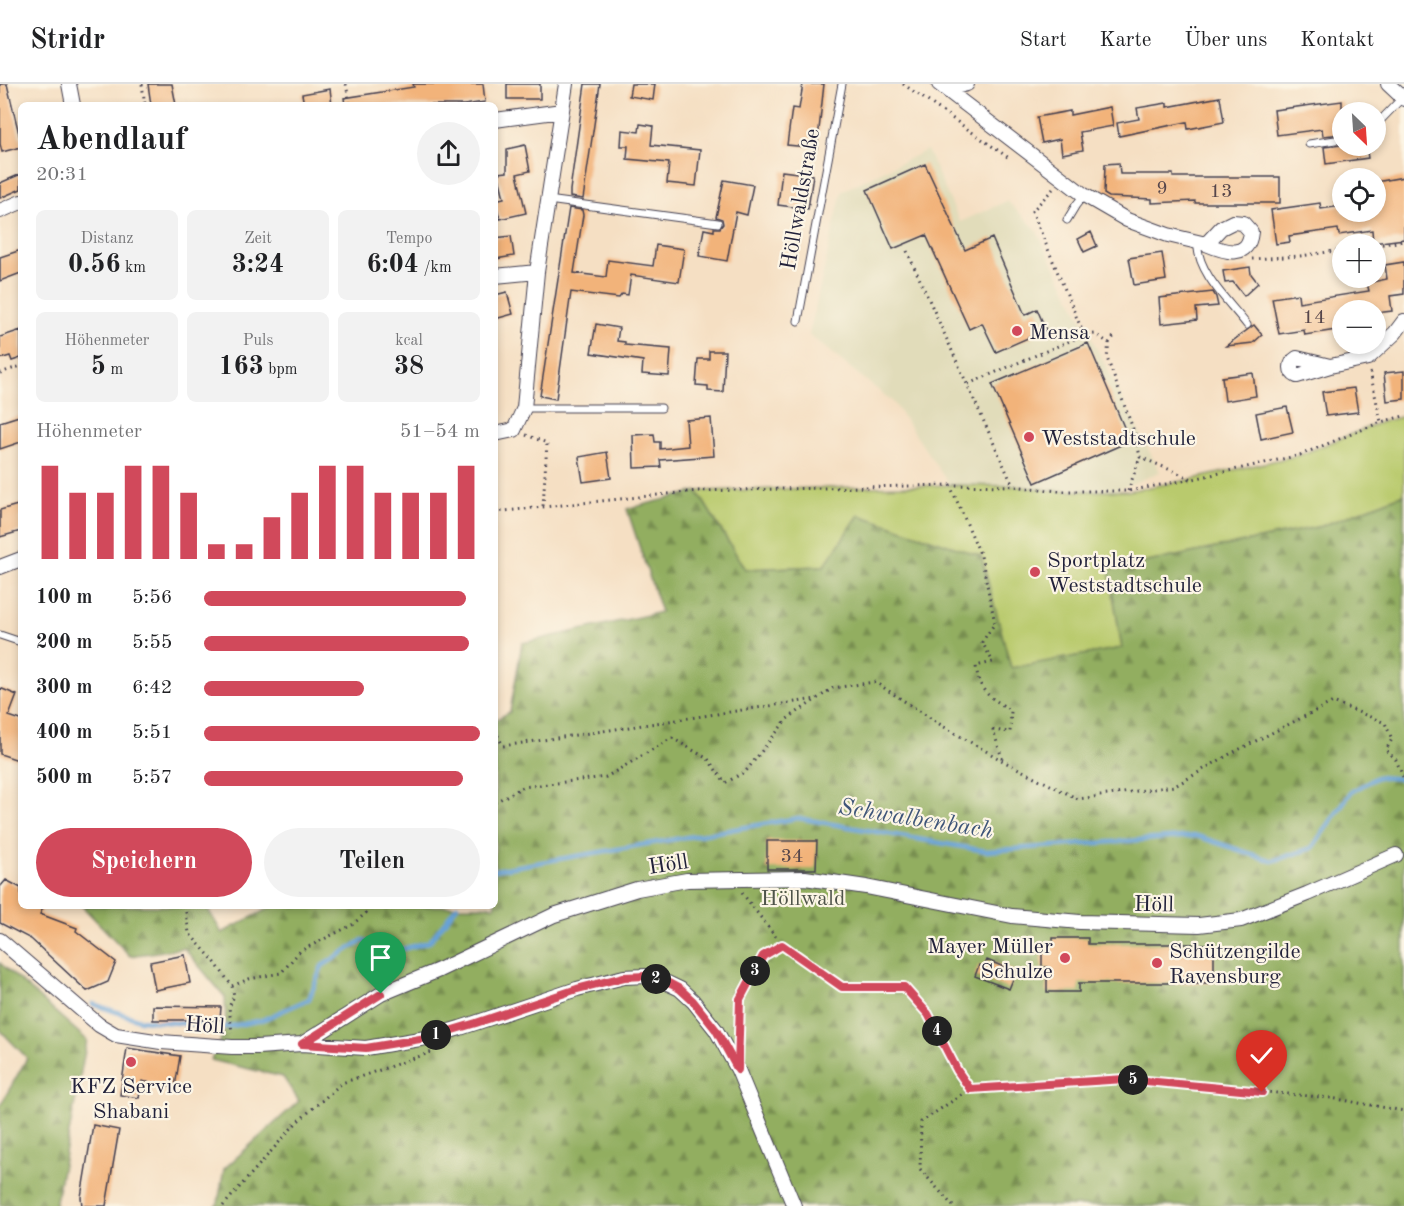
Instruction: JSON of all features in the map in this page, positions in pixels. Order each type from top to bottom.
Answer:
[{"type":"street","points":[[69,84],[72,102]]},
{"type":"street","points":[[498,433],[514,430],[524,408],[537,272],[566,84]]},
{"type":"street","points":[[943,87],[967,84]]},
{"type":"street","points":[[1388,84],[1403,98]]},
{"type":"street","points":[[943,87],[1084,195],[1127,220],[1168,235],[1202,243]]},
{"type":"street","points":[[498,120],[562,111]]},
{"type":"street","points":[[0,211],[18,203]]},
{"type":"street","points":[[498,276],[537,272]]},
{"type":"street","points":[[1330,366],[1368,358],[1395,333],[1404,321]]},
{"type":"street","points":[[0,567],[18,560]]},
{"type":"street","name":"Höll","points":[[0,940],[99,1025],[116,1035],[161,1042],[258,1047],[302,1044],[381,994],[439,970],[554,915],[637,889],[687,880],[805,878],[866,887],[1012,916],[1080,922],[1199,925],[1241,920],[1396,855]]},
{"type":"street","points":[[302,1044],[366,1048],[426,1038],[577,989],[624,977],[646,976],[665,981],[680,989],[693,1001],[716,1030],[738,1070],[794,1206]]},
{"type":"lane","name":"Höllwaldstraße","points":[[798,321],[842,84]]},
{"type":"lane","points":[[1386,114],[1403,98]]},
{"type":"lane","points":[[1309,144],[1332,141]]},
{"type":"lane","points":[[1067,220],[1084,195]]},
{"type":"lane","points":[[548,200],[718,223]]},
{"type":"lane","points":[[1202,243],[1197,253],[1208,276],[1247,324]]},
{"type":"lane","points":[[524,408],[661,408]]},
{"type":"lane","points":[[0,635],[18,641]]},
{"type":"path","points":[[142,84],[145,102]]},
{"type":"path","points":[[346,84],[349,102]]},
{"type":"path","points":[[1053,189],[1032,211],[1084,335]]},
{"type":"path","points":[[1386,244],[1404,241]]},
{"type":"path","points":[[908,251],[1013,486]]},
{"type":"path","points":[[968,384],[1084,335],[1095,334],[1109,343]]},
{"type":"path","points":[[1114,335],[1109,343],[1107,358],[1136,437],[1140,457],[1128,491]]},
{"type":"path","points":[[1368,358],[1381,422]]},
{"type":"path","points":[[0,373],[18,367]]},
{"type":"path","points":[[498,512],[697,491],[950,485],[1013,486],[1058,491],[1128,491],[1300,455],[1381,422],[1404,416]]},
{"type":"path","points":[[514,430],[547,443],[543,506]]},
{"type":"path","points":[[1140,457],[1193,479]]},
{"type":"path","points":[[950,485],[981,556],[995,623],[982,642],[993,662],[976,666],[978,683],[982,690],[1011,711],[1010,732],[993,730],[1003,761]]},
{"type":"path","points":[[498,800],[523,787],[606,777],[672,738],[708,759],[726,783],[746,771],[787,719],[833,688],[875,682],[941,725],[1003,761],[1078,799],[1175,786],[1230,754],[1333,702],[1385,723],[1392,738],[1386,750],[1396,760],[1404,779]]},
{"type":"path","points":[[498,736],[503,746],[818,698]]},
{"type":"path","points":[[731,879],[782,945],[842,987],[904,987],[928,1014],[957,1070],[970,1089]]},
{"type":"path","points":[[185,909],[189,933],[232,986],[234,996],[229,1007],[232,1033]]},
{"type":"path","points":[[232,986],[249,979],[280,973],[300,951],[352,925],[371,909]]},
{"type":"path","points":[[739,1046],[740,999],[763,956],[782,945]]},
{"type":"path","points":[[223,1206],[296,1123],[342,1083],[435,1052]]},
{"type":"path","points":[[953,1206],[920,1169],[921,1122],[970,1089],[1125,1079],[1331,1098],[1404,1111]]},
{"type":"shaded area","name":"Weststadtschule","points":[[927,150],[960,222],[1007,201],[1035,228],[1160,472],[1076,507],[972,518],[893,402],[809,335],[842,191]]},
{"type":"green space","points":[[1404,416],[1404,494],[1322,526],[1109,570],[1122,648],[1011,668],[981,556],[745,569],[697,491],[950,485],[1013,486],[1058,491],[1128,491],[1300,455],[1381,422]]},
{"type":"green space","name":"Höllwald","points":[[697,491],[745,569],[824,566],[859,515],[981,556],[1011,668],[1122,648],[1109,570],[1322,526],[1404,494],[1404,1206],[215,1206],[218,1203],[224,1169],[299,1101],[283,1077],[211,1060],[226,1028],[225,997],[184,948],[130,956],[85,909],[208,909],[222,933],[267,909],[498,909],[498,718],[510,712],[522,643],[661,612],[627,509]]},
{"type":"green space","points":[[0,963],[87,1040],[55,1206],[0,1206],[0,1106],[27,1058],[0,1030]]},
{"type":"building","points":[[0,84],[7,84],[18,130],[18,148],[2,152]]},
{"type":"building","points":[[148,84],[172,84],[175,102],[151,102]]},
{"type":"building","points":[[413,84],[483,84],[485,102],[345,102],[344,98],[414,87]]},
{"type":"building","points":[[507,84],[540,84],[540,99],[507,99]]},
{"type":"building","points":[[585,84],[600,84],[583,199],[570,197],[570,190]]},
{"type":"building","points":[[631,84],[655,84],[653,100],[629,96]]},
{"type":"building","points":[[803,84],[824,84],[817,148],[787,145],[792,108],[799,109]]},
{"type":"building","points":[[330,89],[332,102],[303,102],[302,94]]},
{"type":"building","points":[[1220,97],[1224,122],[1188,129],[1187,122],[1119,136],[1117,123],[1139,119],[1137,108],[1167,103],[1167,107]]},
{"type":"building","points":[[1332,102],[1332,135],[1323,136],[1322,129],[1277,135],[1274,110]]},
{"type":"building","points":[[1110,107],[1113,126],[1080,132],[1083,150],[1062,154],[1060,139],[1042,143],[1037,117],[1070,111],[1070,115]]},
{"type":"building","points":[[640,124],[653,126],[651,145],[700,150],[696,186],[667,183],[669,163],[627,159],[628,146],[621,146],[622,130],[639,132]]},
{"type":"building","points":[[525,145],[530,171],[517,174],[526,213],[500,219],[498,199],[504,198],[498,173],[507,172],[507,149]]},
{"type":"building","points":[[1332,146],[1332,156],[1368,156],[1368,158],[1326,164],[1324,147]]},
{"type":"building","points":[[1119,163],[1120,174],[1173,174],[1173,177],[1280,177],[1280,203],[1195,203],[1195,201],[1152,203],[1152,199],[1109,197],[1104,194],[1105,164]]},
{"type":"building","points":[[925,164],[965,250],[992,238],[1025,315],[1037,309],[1046,330],[996,352],[982,323],[969,329],[926,235],[893,249],[867,190]]},
{"type":"building","points":[[782,171],[813,175],[808,209],[778,205]]},
{"type":"building","points":[[18,175],[18,190],[0,198],[0,183]]},
{"type":"building","points":[[1404,177],[1404,239],[1386,241],[1386,234],[1372,234],[1372,230],[1339,234],[1338,229],[1289,236],[1290,242],[1276,244],[1271,210],[1320,203],[1321,209],[1332,207],[1332,222],[1386,222],[1386,180]]},
{"type":"building","points":[[724,180],[753,185],[747,215],[736,212],[727,261],[699,256],[704,229],[714,231],[714,228],[720,228],[723,224],[722,219],[716,217]]},
{"type":"building","points":[[569,208],[582,210],[583,215],[574,273],[606,277],[608,260],[653,266],[656,245],[684,249],[679,282],[631,275],[628,295],[622,294],[619,298],[571,292],[556,399],[540,396]]},
{"type":"building","points":[[1091,232],[1097,246],[1084,252],[1078,239]]},
{"type":"building","points":[[511,236],[514,256],[498,259],[498,238]]},
{"type":"building","points":[[18,251],[18,274],[0,281],[0,257]]},
{"type":"building","points":[[1162,253],[1166,280],[1134,285],[1129,258]]},
{"type":"building","points":[[1404,262],[1404,294],[1390,296],[1392,311],[1386,312],[1386,300],[1332,300],[1332,331],[1305,335],[1304,330],[1279,334],[1272,298],[1298,294],[1299,302],[1369,291],[1368,288],[1386,288],[1386,265]]},
{"type":"building","points":[[1250,267],[1251,274],[1258,283],[1244,296],[1233,282],[1225,283],[1223,271]]},
{"type":"building","points":[[507,292],[513,314],[498,318],[498,294]]},
{"type":"building","points":[[1213,292],[1218,306],[1196,308],[1197,320],[1161,324],[1159,298]]},
{"type":"building","points":[[596,324],[619,328],[617,341],[625,342],[625,345],[671,349],[669,376],[642,374],[643,361],[591,353]]},
{"type":"building","points":[[1254,325],[1262,335],[1253,343],[1226,346]]},
{"type":"building","points":[[18,331],[18,359],[12,361],[10,356],[0,359],[0,337]]},
{"type":"building","points":[[1088,343],[1130,441],[1035,483],[992,384]]},
{"type":"building","points":[[709,351],[725,351],[723,392],[708,391],[708,386],[696,385],[698,359],[709,359]]},
{"type":"building","points":[[1404,371],[1404,399],[1387,401],[1384,373]]},
{"type":"building","points":[[1253,373],[1256,396],[1225,401],[1222,377]]},
{"type":"building","points":[[1354,388],[1358,412],[1326,416],[1322,392]]},
{"type":"building","points":[[1287,407],[1293,432],[1261,439],[1256,413]]},
{"type":"building","points":[[18,416],[18,443],[0,449],[0,422]]},
{"type":"building","points":[[711,418],[714,456],[660,460],[661,467],[634,468],[633,435],[654,434],[655,442],[660,442],[660,449],[688,446],[686,420]]},
{"type":"building","points":[[607,452],[611,478],[583,482],[579,457]]},
{"type":"building","points":[[18,505],[18,532],[0,537],[0,510]]},
{"type":"building","points":[[0,688],[17,695],[9,716],[18,719],[18,760],[0,754]]},
{"type":"building","points":[[767,841],[817,841],[816,869],[767,869]]},
{"type":"building","points":[[6,880],[18,886],[18,909],[42,909],[40,914],[77,928],[76,931],[116,962],[108,982],[87,991],[31,939],[0,923],[0,887]]},
{"type":"building","name":"Schützengilde Ravensburg","points":[[1053,938],[1088,938],[1088,944],[1214,944],[1214,983],[1079,983],[1079,992],[1047,992],[1047,967],[1042,968],[1042,948],[1048,948],[1048,943],[1053,943]]},
{"type":"building","points":[[185,955],[190,983],[155,990],[150,962]]},
{"type":"building","points":[[987,960],[1016,972],[1009,989],[975,976],[979,965],[984,967]]},
{"type":"building","points":[[153,1006],[221,1007],[220,1020],[153,1020]]},
{"type":"building","points":[[127,1048],[180,1056],[175,1087],[142,1081],[139,1098],[120,1095]]},
{"type":"building","points":[[93,1125],[119,1130],[106,1206],[82,1206],[81,1197]]},
{"type":"waterway","name":"Schwalbenbach","points":[[498,869],[798,818],[986,851],[1197,836],[1272,861],[1312,848],[1351,792],[1377,777],[1404,779]]},
{"type":"waterway","name":"Schwalbenbach","points":[[93,1004],[140,1020],[227,1027],[262,1020],[309,999],[322,966],[363,940],[384,954],[429,942],[455,909]]},
{"type":"place","name":"Mensa","points":[[1017,331]]},
{"type":"place","name":"Weststadtschule","points":[[1029,437]]},
{"type":"place","name":"Sportplatz Weststadtschule","points":[[1035,572]]},
{"type":"place","name":"Mayer Müller Schulze","points":[[1065,958]]},
{"type":"place","name":"Schützengilde Ravensburg","points":[[1157,963]]},
{"type":"place","name":"KFZ Service Shabani","points":[[131,1062]]},
{"type":"route","points":[[381,994],[302,1044],[366,1048],[426,1038],[577,989],[624,977],[646,976],[665,981],[680,989],[693,1001],[716,1030],[738,1070],[740,999],[763,956],[782,945],[842,987],[904,987],[928,1014],[957,1070],[970,1089],[1125,1079],[1262,1092]]}]
